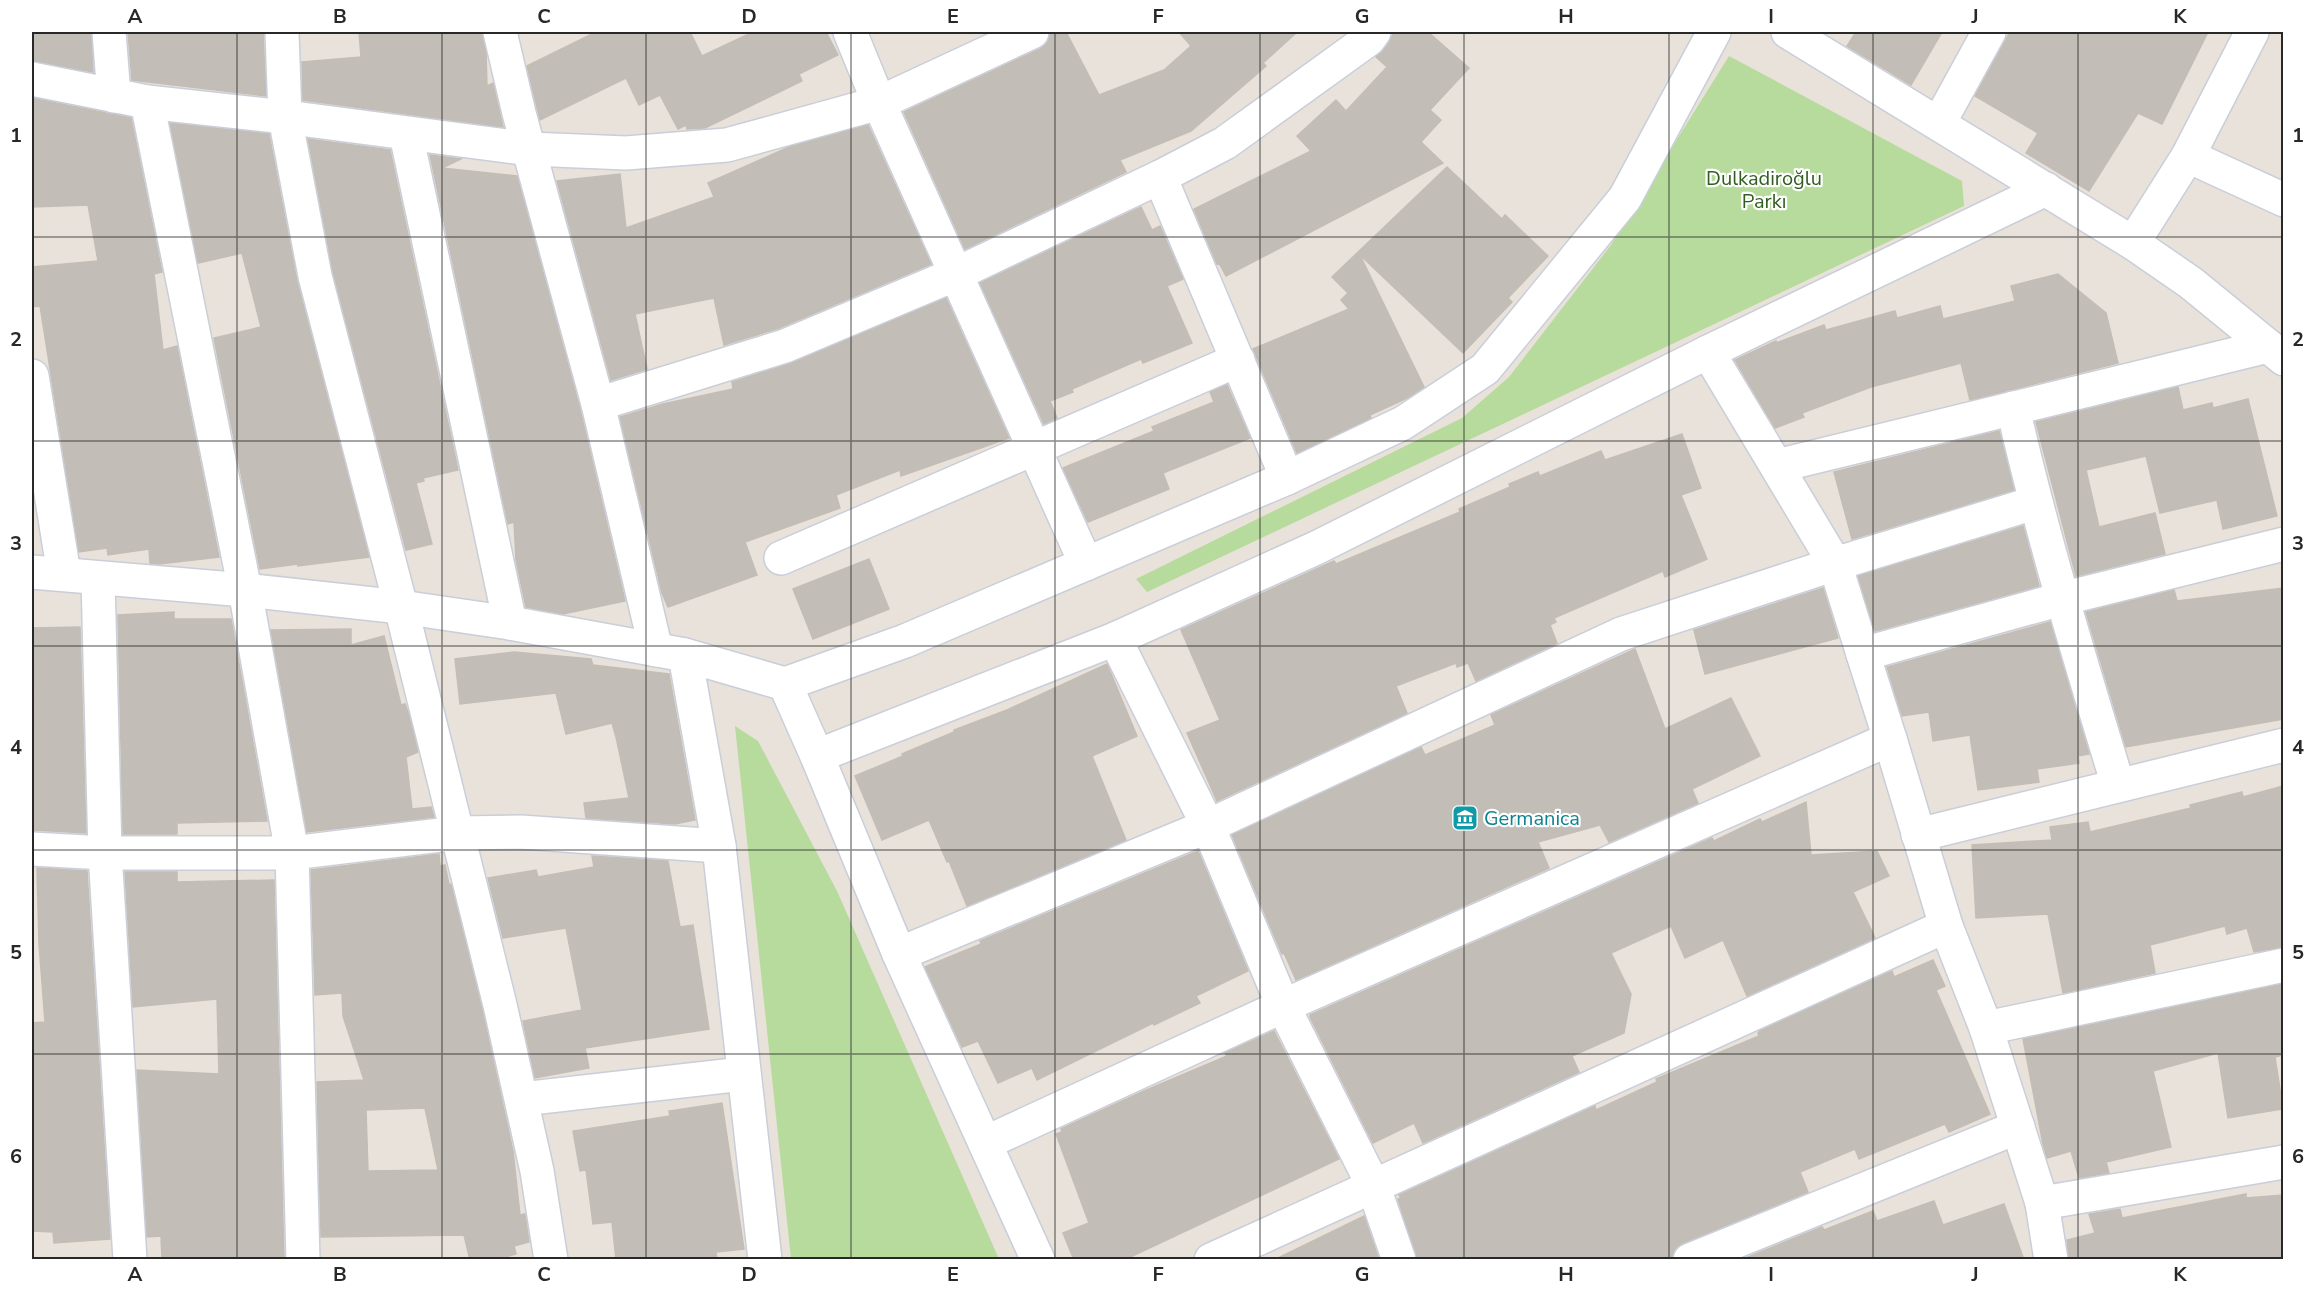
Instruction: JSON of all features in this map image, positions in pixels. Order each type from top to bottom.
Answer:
[{"type":"street","points":[[110,32],[114,96]]},
{"type":"street","points":[[282,32],[285,117],[315,276],[401,607],[522,1099],[537,1171],[551,1260]]},
{"type":"street","points":[[500,32],[519,112],[598,404],[671,653],[719,846],[765,1260]]},
{"type":"street","points":[[850,32],[879,103],[1086,564]]},
{"type":"street","points":[[32,79],[147,102],[285,117],[530,149],[626,153],[726,145],[879,103],[1032,32]]},
{"type":"street","points":[[598,404],[785,346],[956,274],[1160,177],[1225,142],[1369,39],[1374,32]]},
{"type":"street","points":[[32,572],[245,590],[401,607],[510,622],[671,653],[785,684],[905,641],[1287,478],[1403,423],[1485,369],[1625,198],[1714,32]]},
{"type":"street","points":[[1788,32],[2133,243],[2191,283],[2276,353]]},
{"type":"street","points":[[1939,123],[1989,32]]},
{"type":"street","points":[[2133,243],[2188,156],[2252,32]]},
{"type":"street","points":[[147,102],[245,590],[292,853],[303,1260]]},
{"type":"street","points":[[406,134],[510,622]]},
{"type":"street","points":[[2188,156],[2283,200]]},
{"type":"street","points":[[1160,177],[1287,478]]},
{"type":"street","points":[[817,756],[1114,639],[1316,548],[1708,352],[2046,189]]},
{"type":"street","points":[[1708,352],[1835,564],[1946,926],[1986,1028],[2042,1203],[2051,1260]]},
{"type":"street","points":[[1777,466],[2013,408],[2276,353]]},
{"type":"street","points":[[781,558],[1238,360]]},
{"type":"street","points":[[32,375],[64,574]]},
{"type":"street","points":[[2013,408],[2034,502],[2061,599],[2118,785]]},
{"type":"street","points":[[899,954],[1208,826],[1621,634],[2034,502]]},
{"type":"street","points":[[1863,654],[2061,599],[2283,544]]},
{"type":"street","points":[[98,579],[105,853],[130,1260]]},
{"type":"street","points":[[1114,639],[1208,826],[1283,1006],[1373,1185],[1399,1260]]},
{"type":"street","points":[[785,684],[899,954],[1038,1260]]},
{"type":"street","points":[[985,1143],[1283,1006],[1890,740]]},
{"type":"street","points":[[1918,835],[2283,745]]},
{"type":"street","points":[[32,849],[105,853],[292,853],[457,832],[521,832],[719,846]]},
{"type":"street","points":[[1211,1260],[1946,926]]},
{"type":"street","points":[[1986,1028],[2283,965]]},
{"type":"street","points":[[522,1099],[743,1074]]},
{"type":"street","points":[[1690,1260],[2018,1127]]},
{"type":"street","points":[[2042,1203],[2283,1162]]},
{"type":"green space","name":"Dulkadiroğlu Parkı","points":[[1729,56],[1962,181],[1964,206],[1147,592],[1136,579],[1462,418],[1509,377],[1611,245]]},
{"type":"green space","points":[[735,726],[758,741],[837,891],[999,1259],[791,1259]]},
{"type":"building","points":[[32,32],[91,32],[93,72],[32,61]]},
{"type":"building","points":[[128,32],[263,32],[266,96],[132,80]]},
{"type":"building","points":[[359,32],[482,32],[486,53],[487,86],[493,83],[503,127],[303,100],[302,62],[361,57]]},
{"type":"building","points":[[596,32],[690,32],[702,56],[753,32],[826,32],[838,55],[799,74],[802,81],[705,128],[687,129],[686,125],[678,129],[660,95],[639,105],[626,78],[540,120],[527,66]]},
{"type":"building","points":[[1050,32],[1066,32],[1099,95],[1164,70],[1191,46],[1179,32],[1297,32],[1263,63],[1266,66],[1191,131],[1120,160],[1126,172],[965,249],[904,112],[1040,49],[1048,42]]},
{"type":"building","points":[[1394,32],[1428,32],[1469,68],[1430,110],[1441,120],[1421,142],[1443,163],[1226,276],[1219,263],[1217,264],[1194,209],[1311,151],[1297,136],[1336,100],[1346,111],[1387,67],[1376,57],[1389,43]]},
{"type":"building","points":[[1856,32],[1942,32],[1911,85],[1847,46]]},
{"type":"building","points":[[2010,32],[2208,32],[2162,124],[2138,113],[2089,191],[2026,153],[2038,133],[1975,96]]},
{"type":"building","points":[[32,98],[131,118],[162,272],[154,274],[163,350],[177,346],[219,557],[159,564],[150,563],[149,549],[108,555],[107,548],[79,552],[40,306],[32,307],[32,267],[98,261],[88,205],[32,207]]},
{"type":"building","points":[[170,123],[269,134],[297,281],[369,557],[260,569],[214,338],[261,327],[242,253],[198,263]]},
{"type":"building","points":[[868,125],[931,264],[779,328],[724,345],[714,298],[635,314],[647,369],[611,380],[557,181],[620,174],[626,228],[714,197],[708,183],[789,147]]},
{"type":"building","points":[[308,139],[390,150],[458,470],[423,478],[424,481],[416,483],[432,544],[406,550],[333,272]]},
{"type":"building","points":[[430,155],[461,159],[442,168],[517,176],[580,409],[625,601],[563,614],[526,607],[516,560],[514,522],[508,524]]},
{"type":"building","points":[[1447,167],[1502,219],[1505,215],[1548,256],[1508,298],[1512,302],[1463,353],[1360,255],[1424,387],[1407,398],[1370,415],[1371,418],[1297,453],[1253,349],[1349,309],[1341,300],[1348,293],[1332,277]]},
{"type":"building","points":[[1141,207],[1152,230],[1160,226],[1183,279],[1167,286],[1192,343],[1143,363],[1141,359],[1050,401],[1057,418],[1044,424],[980,283]]},
{"type":"building","points":[[2058,274],[2106,313],[2118,363],[1970,400],[1961,363],[1871,387],[1802,413],[1804,417],[1775,428],[1735,360],[1776,341],[1776,343],[1824,325],[1826,330],[1895,311],[1897,318],[1940,306],[1943,319],[2015,301],[2011,286]]},
{"type":"building","points":[[946,298],[1009,438],[901,476],[900,470],[836,495],[840,508],[745,542],[757,575],[668,607],[662,593],[620,417],[663,404],[733,389],[732,382],[792,363]]},
{"type":"building","points":[[1227,385],[1250,438],[1163,473],[1169,489],[1088,522],[1063,468],[1154,431],[1152,427],[1214,402],[1210,392]]},
{"type":"building","points":[[2178,387],[2183,410],[2212,403],[2213,408],[2248,399],[2277,516],[2223,529],[2217,500],[2160,513],[2146,456],[2086,470],[2099,527],[2155,513],[2165,554],[2076,576],[2036,422]]},
{"type":"building","points":[[1999,431],[2014,490],[1852,539],[1834,472]]},
{"type":"building","points":[[1682,434],[1701,488],[1681,495],[1707,559],[1665,577],[1663,571],[1554,618],[1556,622],[1550,625],[1557,643],[1476,681],[1468,663],[1457,667],[1456,663],[1396,686],[1407,713],[1217,801],[1187,733],[1220,720],[1181,630],[1334,561],[1336,564],[1460,512],[1459,509],[1538,472],[1540,476],[1601,451],[1605,460]]},
{"type":"building","points":[[2023,526],[2039,586],[1875,631],[1858,576]]},
{"type":"building","points":[[869,559],[889,609],[813,639],[793,589]]},
{"type":"building","points":[[1823,588],[1838,638],[1705,674],[1694,630]]},
{"type":"building","points":[[2283,588],[2283,719],[2126,747],[2086,612],[2174,590],[2177,601]]},
{"type":"building","points":[[174,612],[174,619],[231,619],[267,821],[177,823],[177,834],[123,834],[118,615]]},
{"type":"building","points":[[2050,622],[2089,754],[2078,756],[2079,763],[2037,769],[2039,782],[1978,790],[1970,735],[1933,741],[1929,712],[1902,716],[1887,667]]},
{"type":"building","points":[[80,627],[86,833],[34,830],[34,811],[32,811],[34,691],[32,628]]},
{"type":"building","points":[[351,629],[351,645],[384,636],[401,705],[405,704],[409,715],[418,752],[406,757],[412,809],[431,807],[434,817],[307,832],[271,630]]},
{"type":"building","points":[[1635,649],[1665,729],[1731,698],[1760,756],[1692,789],[1698,803],[1609,842],[1600,825],[1538,842],[1549,868],[1296,980],[1284,953],[1282,954],[1232,835],[1421,747],[1425,755],[1495,725],[1491,715]]},
{"type":"building","points":[[514,652],[591,659],[593,665],[669,674],[695,820],[675,824],[586,818],[584,803],[629,798],[616,737],[612,723],[566,734],[556,693],[460,704],[455,659]]},
{"type":"building","points":[[1107,664],[1137,736],[1092,756],[1126,840],[967,906],[929,820],[882,840],[855,776],[903,756],[902,754],[954,732],[954,730],[1007,710]]},
{"type":"building","points":[[2283,786],[2283,947],[2254,952],[2247,928],[2227,934],[2225,926],[2150,945],[2155,973],[2063,993],[2048,914],[1976,918],[1972,845],[2052,840],[2050,827],[2088,822],[2090,832],[2191,808],[2190,805],[2242,792],[2243,797]]},
{"type":"building","points":[[1806,802],[1811,855],[1877,851],[1889,876],[1853,892],[1875,938],[1747,996],[1723,940],[1685,958],[1671,926],[1611,953],[1631,994],[1624,1033],[1572,1056],[1579,1072],[1423,1143],[1414,1123],[1373,1143],[1310,1015],[1712,838],[1714,841],[1760,819],[1762,822]]},
{"type":"building","points":[[1198,851],[1248,971],[1196,996],[1200,1003],[1154,1025],[1153,1023],[1037,1080],[1032,1068],[998,1083],[978,1041],[962,1047],[925,967],[981,944],[980,941]]},
{"type":"building","points":[[439,854],[440,866],[445,865],[482,1009],[513,1151],[520,1215],[525,1214],[529,1242],[514,1246],[516,1254],[495,1260],[470,1260],[464,1235],[321,1237],[317,1082],[364,1080],[343,1016],[342,993],[315,995],[311,870]],"holes":[[[425,1108],[438,1170],[368,1171],[366,1110]]]},
{"type":"building","points":[[592,856],[668,861],[680,927],[693,925],[709,1029],[585,1048],[589,1068],[535,1078],[523,1021],[582,1010],[566,928],[503,938],[488,878],[536,870],[538,877],[594,867]]},
{"type":"building","points":[[37,868],[87,871],[110,1239],[54,1243],[53,1232],[32,1231],[32,1023],[45,1022],[39,944]]},
{"type":"building","points":[[125,872],[177,872],[177,882],[274,880],[284,1260],[162,1260],[161,1236],[147,1237],[137,1070],[219,1074],[217,999],[133,1007]]},
{"type":"building","points":[[1933,960],[1945,986],[1936,990],[1990,1114],[1949,1132],[1945,1124],[1859,1159],[1855,1149],[1800,1172],[1808,1192],[1683,1243],[1675,1249],[1672,1260],[1417,1260],[1398,1199],[1401,1198],[1399,1195],[1595,1106],[1596,1110],[1657,1082],[1656,1079],[1759,1036],[1758,1033],[1761,1030],[1892,971],[1894,977]]},
{"type":"building","points":[[2283,984],[2283,1055],[2275,1057],[2283,1109],[2228,1118],[2218,1053],[2153,1071],[2171,1147],[2106,1162],[2109,1173],[2079,1178],[2071,1151],[2047,1158],[2023,1039]]},
{"type":"building","points":[[1274,1031],[1339,1159],[1124,1260],[1074,1260],[1063,1233],[1089,1223],[1056,1134],[1062,1132],[1061,1129],[1144,1091],[1227,1056],[1225,1053]]},
{"type":"building","points":[[722,1103],[744,1249],[716,1252],[717,1260],[616,1260],[612,1222],[593,1224],[586,1170],[580,1171],[573,1131],[670,1116],[669,1111]]},
{"type":"building","points":[[2246,1194],[2246,1198],[2283,1195],[2283,1260],[2069,1260],[2067,1240],[2095,1233],[2089,1214],[2120,1209],[2122,1218]]},
{"type":"building","points":[[1934,1201],[1943,1225],[2004,1204],[2024,1260],[1741,1260],[1822,1227],[1824,1230],[1873,1211],[1877,1221]]},
{"type":"building","points":[[1364,1216],[1379,1260],[1274,1260]]},
{"type":"place","name":"Germanica","points":[[1465,818]]}]
